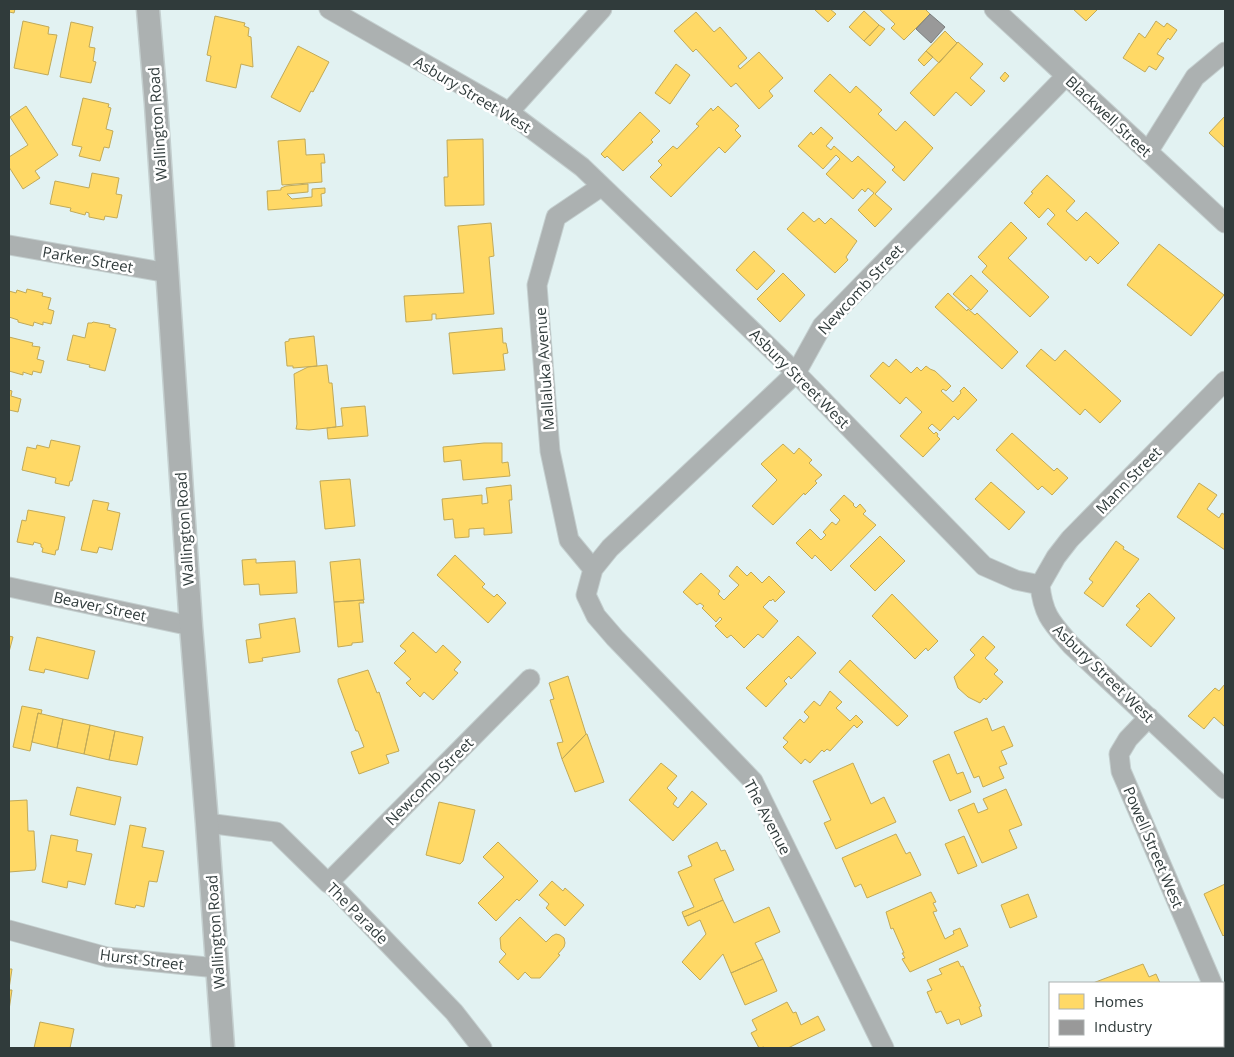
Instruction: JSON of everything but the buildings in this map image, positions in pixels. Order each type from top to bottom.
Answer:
[{"type":"street","name":"Wallington Road","points":[[148,9],[168,273],[191,626],[223,1048]]},
{"type":"street","name":"Asbury Street West","points":[[329,9],[509,112],[582,167],[796,373],[984,566],[1016,580],[1040,585],[1042,601],[1048,619],[1072,645],[1225,789]]},
{"type":"street","points":[[509,112],[602,9]]},
{"type":"street","name":"Blackwell Street","points":[[994,9],[1225,224]]},
{"type":"street","points":[[1148,152],[1195,77],[1225,52]]},
{"type":"street","name":"Newcomb Street","points":[[586,595],[593,569],[610,548],[796,373],[822,326],[1066,76]]},
{"type":"street","name":"Mallaluka Avenue","points":[[593,569],[569,540],[550,451],[537,285],[556,217],[602,186]]},
{"type":"street","name":"Parker Street","points":[[9,245],[168,273]]},
{"type":"street","name":"Mann Street","points":[[1040,585],[1056,557],[1070,539],[1225,381]]},
{"type":"street","name":"Beaver Street","points":[[9,587],[191,626]]},
{"type":"street","name":"The Avenue","points":[[586,595],[596,616],[615,638],[753,781],[884,1048]]},
{"type":"street","name":"Newcomb Street","points":[[328,883],[530,679]]},
{"type":"street","name":"Powell Street West","points":[[1149,717],[1128,739],[1119,754],[1120,771],[1212,982]]},
{"type":"street","name":"The Parade","points":[[207,823],[276,832],[332,886],[454,1012],[482,1048]]},
{"type":"street","name":"Hurst Street","points":[[9,930],[107,957],[217,968]]}]
